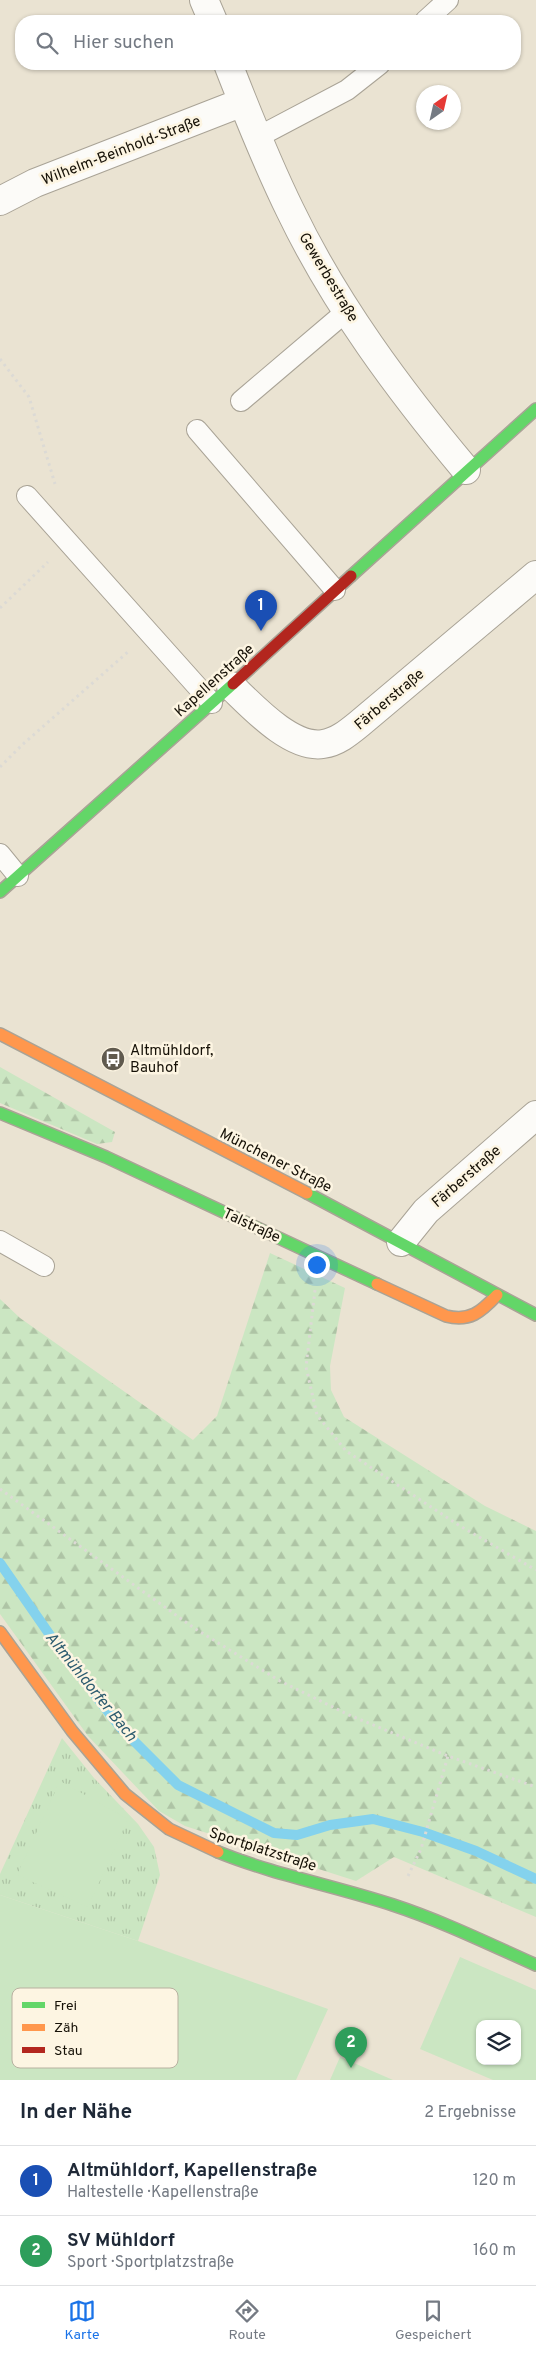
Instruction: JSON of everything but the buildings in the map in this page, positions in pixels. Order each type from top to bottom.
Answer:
[{"type":"street","points":[[204,0],[210,15]]},
{"type":"street","name":"Gewerbestraße","points":[[230,70],[290,211],[348,310],[381,361],[466,470]]},
{"type":"street","name":"Wilhelm-Beinhold-Straße","points":[[0,201],[35,184],[243,102]]},
{"type":"street","name":"Kapellenstraße","points":[[0,892],[221,695],[466,470],[536,409]]},
{"type":"street","name":"Färberstraße","points":[[221,695],[264,717],[288,735],[308,743],[322,744],[334,741],[359,724],[536,574]]},
{"type":"street","name":"Münchener Straße","points":[[0,1034],[401,1242],[536,1315]]},
{"type":"street","name":"Talstraße","points":[[0,1113],[106,1157],[446,1316],[459,1320],[469,1319],[480,1313],[497,1295]]},
{"type":"street","name":"Färberstraße","points":[[401,1242],[426,1211],[536,1115]]},
{"type":"street","name":"Sportplatzstraße","points":[[0,1632],[94,1760],[123,1792],[163,1825],[187,1839],[226,1856],[395,1905],[536,1965]]},
{"type":"lane","points":[[432,15],[448,0]]},
{"type":"lane","points":[[258,137],[346,90],[372,70]]},
{"type":"lane","points":[[241,401],[348,310]]},
{"type":"lane","points":[[197,430],[335,590]]},
{"type":"lane","points":[[27,496],[149,633],[221,695]]},
{"type":"lane","points":[[0,854],[18,876]]},
{"type":"lane","points":[[0,1242],[44,1266]]},
{"type":"path","points":[[0,358],[29,397],[57,491],[57,509],[50,522]]},
{"type":"path","points":[[0,608],[68,542]]},
{"type":"path","points":[[0,767],[22,745],[149,633]]},
{"type":"path","points":[[319,1257],[306,1367],[317,1415],[346,1451],[460,1526],[536,1570]]},
{"type":"path","points":[[0,1488],[194,1628],[280,1681],[349,1715],[448,1756],[536,1787]]},
{"type":"path","points":[[421,1849],[448,1756]]},
{"type":"green space","points":[[0,1067],[115,1132],[112,1142],[97,1144],[0,1103]]},
{"type":"green space","points":[[270,1253],[345,1288],[330,1366],[331,1390],[344,1417],[485,1506],[536,1531],[536,1917],[394,1857],[356,1881],[185,1826],[159,1811],[88,1736],[0,1614],[0,1299],[20,1318],[193,1440],[217,1416]]},
{"type":"green space","points":[[62,1738],[94,1778],[138,1824],[154,1847],[160,1875],[138,1941],[0,1895],[0,1874]]},
{"type":"green space","points":[[60,1781],[128,1819],[88,1907],[17,1875]]},
{"type":"green space","points":[[0,1895],[138,1941],[328,2009],[296,2080],[0,2080]]},
{"type":"green space","points":[[460,1957],[536,1990],[536,2080],[493,2080],[420,2049]]},
{"type":"green space","points":[[340,2057],[393,2080],[330,2080]]},
{"type":"waterway","name":"Altmühldorfer Bach","points":[[0,1563],[61,1651],[120,1727],[178,1785],[274,1833],[297,1835],[330,1825],[373,1819],[423,1832],[476,1851],[536,1879]]},
{"type":"traffic: fast","points":[[351,576],[536,409]]},
{"type":"traffic: fast","points":[[0,892],[233,684]]},
{"type":"traffic: fast","points":[[0,1113],[106,1157],[377,1284]]},
{"type":"traffic: fast","points":[[307,1193],[536,1315]]},
{"type":"traffic: fast","points":[[218,1852],[283,1874],[411,1911],[536,1965]]},
{"type":"traffic: slow","points":[[0,1034],[307,1193]]},
{"type":"traffic: slow","points":[[377,1284],[454,1318],[462,1318],[480,1311],[497,1295]]},
{"type":"traffic: slow","points":[[0,1632],[72,1731],[125,1794],[169,1829],[218,1852]]},
{"type":"traffic: jam","points":[[233,684],[351,576]]},
{"type":"place","name":"Altmühldorf, Kapellenstraße","points":[[261,631]]},
{"type":"place","name":"Altmühldorf, Bauhof","points":[[113,1059]]},
{"type":"place","name":"SV Mühldorf","points":[[351,2068]]}]
